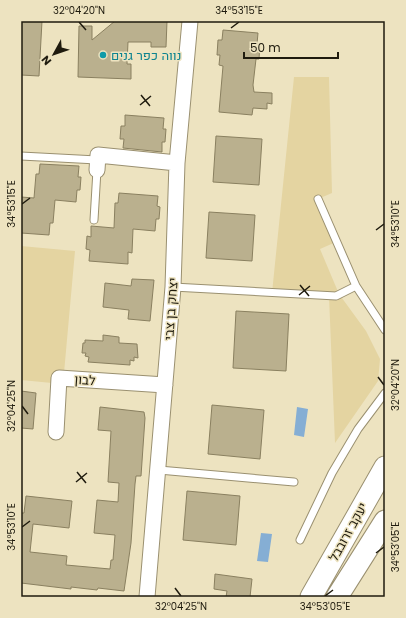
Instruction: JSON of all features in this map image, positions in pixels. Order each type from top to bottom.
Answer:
[{"type":"main road","name":"יעקב זרובבל","points":[[311,597],[385,467]]},
{"type":"main road","name":"יעקב זרובבל","points":[[337,597],[385,521]]},
{"type":"street","name":"יצחק בן צבי","points":[[147,597],[159,470],[173,287],[177,163],[190,21]]},
{"type":"street","points":[[97,165],[98,155],[177,163]]},
{"type":"street","name":"לבון","points":[[56,432],[59,378],[165,385]]},
{"type":"lane","points":[[21,156],[97,165],[94,220]]},
{"type":"lane","points":[[318,199],[356,286],[385,330]]},
{"type":"lane","points":[[173,287],[336,296],[356,286]]},
{"type":"lane","points":[[300,540],[332,473],[358,429],[385,393]]},
{"type":"lane","points":[[159,470],[294,482]]},
{"type":"shaded area","points":[[294,77],[329,77],[332,193],[318,199],[336,242],[320,249],[339,294],[366,331],[380,359],[378,381],[335,443],[329,296],[272,293]]},
{"type":"shaded area","points":[[21,246],[75,251],[64,373],[53,372],[52,383],[21,380]]},
{"type":"water","points":[[297,407],[308,409],[304,437],[294,435]]},
{"type":"water","points":[[261,533],[272,534],[268,562],[257,561]]},
{"type":"building","points":[[21,21],[42,21],[39,76],[21,75]]},
{"type":"building","name":"נווה כפר גנים","points":[[115,21],[167,21],[166,47],[151,47],[151,42],[128,42],[127,64],[131,64],[131,79],[78,77],[79,26],[92,26],[92,40]]},
{"type":"building","points":[[223,30],[258,33],[257,44],[260,44],[259,59],[256,59],[253,85],[254,92],[272,93],[272,104],[267,103],[267,109],[253,108],[252,115],[219,112],[223,66],[219,65],[220,55],[217,55],[218,40],[222,40]]},
{"type":"building","points":[[125,115],[164,118],[163,129],[166,129],[165,142],[162,142],[162,152],[123,148],[124,139],[120,139],[121,126],[125,126]]},
{"type":"building","points":[[216,136],[262,139],[259,185],[213,182]]},
{"type":"building","points":[[40,164],[79,166],[78,177],[81,177],[80,190],[77,190],[76,202],[55,200],[53,223],[50,223],[49,235],[21,233],[21,197],[34,198],[36,174],[39,174]]},
{"type":"building","points":[[119,193],[158,196],[157,206],[160,207],[159,219],[156,219],[155,231],[133,229],[132,253],[128,252],[128,264],[89,261],[90,250],[86,249],[87,236],[91,237],[91,226],[114,228],[115,203],[118,203]]},
{"type":"building","points":[[209,212],[255,215],[252,261],[206,258]]},
{"type":"building","points":[[132,279],[154,280],[150,321],[128,319],[129,310],[103,307],[105,283],[131,286]]},
{"type":"building","points":[[236,311],[289,314],[286,371],[233,368]]},
{"type":"building","points":[[103,335],[119,337],[119,343],[137,344],[138,358],[134,357],[134,361],[130,360],[130,365],[88,362],[89,357],[85,356],[86,353],[82,353],[83,343],[85,343],[85,340],[103,341]]},
{"type":"building","points":[[21,391],[36,393],[33,429],[21,428]]},
{"type":"building","points":[[212,405],[264,410],[260,459],[208,454]]},
{"type":"building","points":[[100,407],[144,412],[145,418],[141,476],[136,476],[131,543],[124,591],[98,588],[97,590],[71,587],[71,589],[21,583],[21,513],[24,513],[26,496],[72,501],[69,528],[33,524],[30,552],[67,556],[66,565],[110,569],[111,560],[113,560],[115,535],[94,533],[97,500],[118,502],[119,483],[108,482],[111,431],[98,430]]},
{"type":"building","points":[[187,491],[240,496],[236,545],[183,540]]},
{"type":"building","points":[[215,574],[252,579],[250,597],[226,597],[227,591],[214,589]]},
{"type":"place","name":"נווה כפר גנים","points":[[103,55]]}]
